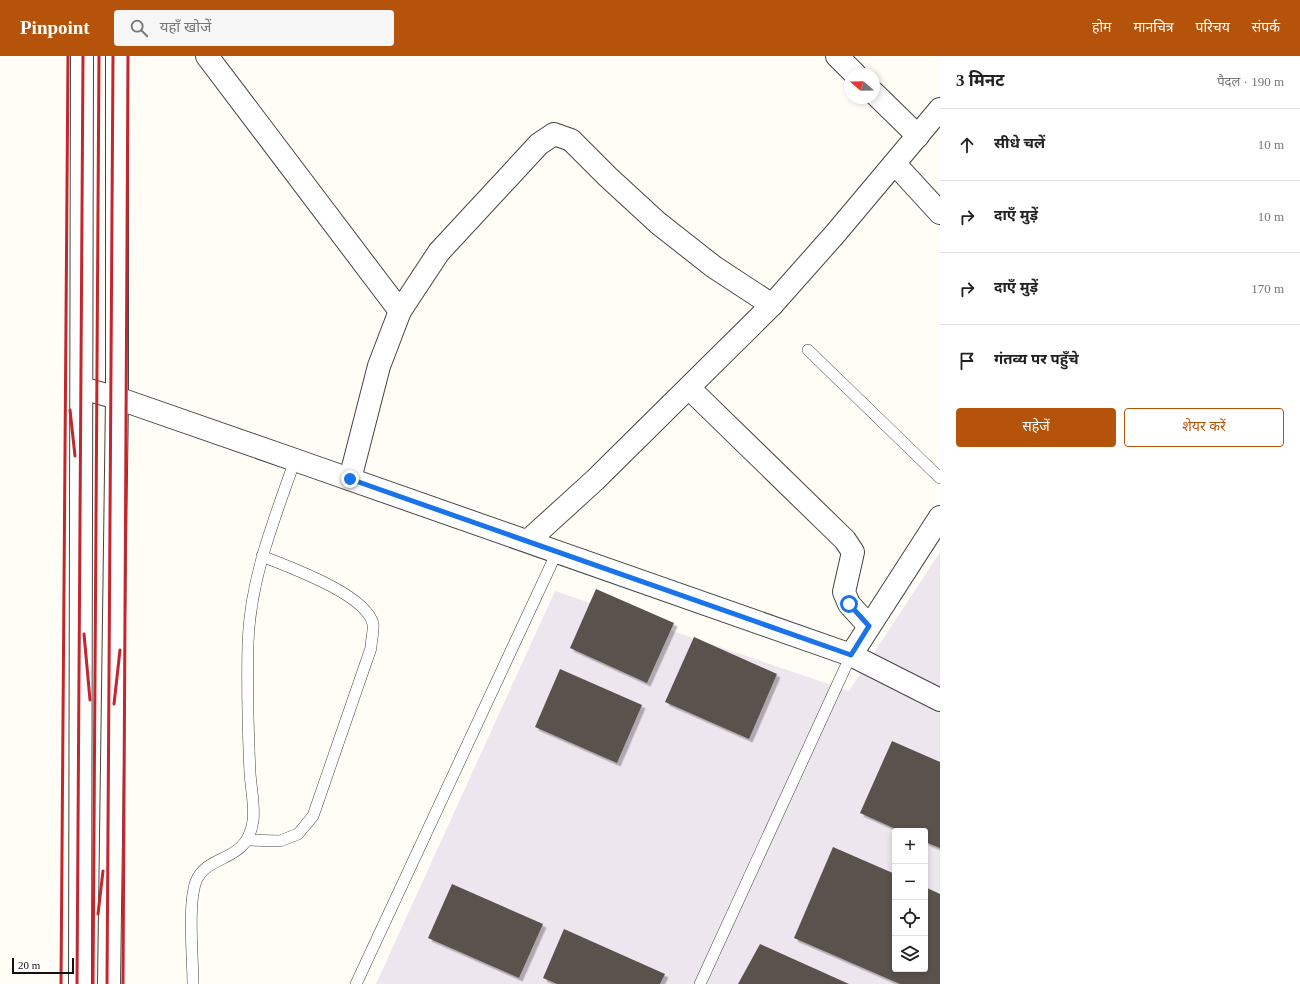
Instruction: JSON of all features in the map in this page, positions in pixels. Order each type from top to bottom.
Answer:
[{"type":"street","points":[[80,984],[82,56]]},
{"type":"street","points":[[109,984],[116,398],[116,56]]},
{"type":"street","points":[[207,56],[400,310]]},
{"type":"street","points":[[837,56],[849,68]]},
{"type":"street","points":[[880,99],[918,136]]},
{"type":"street","points":[[528,542],[595,480],[772,305],[940,109]]},
{"type":"street","points":[[350,479],[379,366],[400,310],[439,252],[539,144],[554,134],[571,140],[608,178],[658,223],[714,267],[772,305]]},
{"type":"street","points":[[894,164],[940,213]]},
{"type":"street","points":[[82,388],[116,398],[350,479],[851,655],[940,700]]},
{"type":"street","points":[[689,388],[845,540],[853,552],[844,592],[849,604],[869,626]]},
{"type":"street","points":[[851,655],[940,517]]},
{"type":"lane","points":[[808,350],[940,478]]},
{"type":"lane","points":[[193,984],[191,894],[197,878],[210,866],[235,853],[248,840],[253,821],[250,773],[248,643],[252,601],[262,556],[295,460]]},
{"type":"lane","points":[[356,984],[557,552]]},
{"type":"lane","points":[[248,840],[280,841],[298,834],[313,816],[371,648],[373,623],[359,603],[337,588],[262,556]]},
{"type":"lane","points":[[700,984],[851,655]]},
{"type":"shaded area","points":[[940,552],[940,984],[376,984],[555,591],[849,691]]},
{"type":"building","points":[[596,589],[674,623],[647,683],[570,648]]},
{"type":"building","points":[[694,637],[777,674],[749,739],[665,702]]},
{"type":"building","points":[[560,669],[642,705],[617,763],[535,727]]},
{"type":"building","points":[[892,741],[940,762],[940,848],[928,843],[928,828],[893,828],[860,813]]},
{"type":"building","points":[[833,847],[892,873],[892,972],[928,972],[928,888],[940,894],[940,984],[900,984],[794,938]]},
{"type":"building","points":[[452,884],[543,924],[519,978],[428,938]]},
{"type":"building","points":[[564,929],[665,974],[660,984],[557,984],[543,978]]},
{"type":"building","points":[[760,944],[849,984],[738,984]]},
{"type":"railway","points":[[61,984],[68,56]]},
{"type":"railway","points":[[77,984],[83,56]]},
{"type":"railway","points":[[93,984],[99,56]]},
{"type":"railway","points":[[107,984],[113,56]]},
{"type":"railway","points":[[123,984],[128,56]]},
{"type":"railway","points":[[70,410],[75,456]]},
{"type":"railway","points":[[84,634],[90,700]]},
{"type":"railway","points":[[114,704],[120,650]]},
{"type":"railway","points":[[98,914],[103,871]]},
{"type":"route","points":[[350,479],[851,655],[869,626],[849,604]]}]
